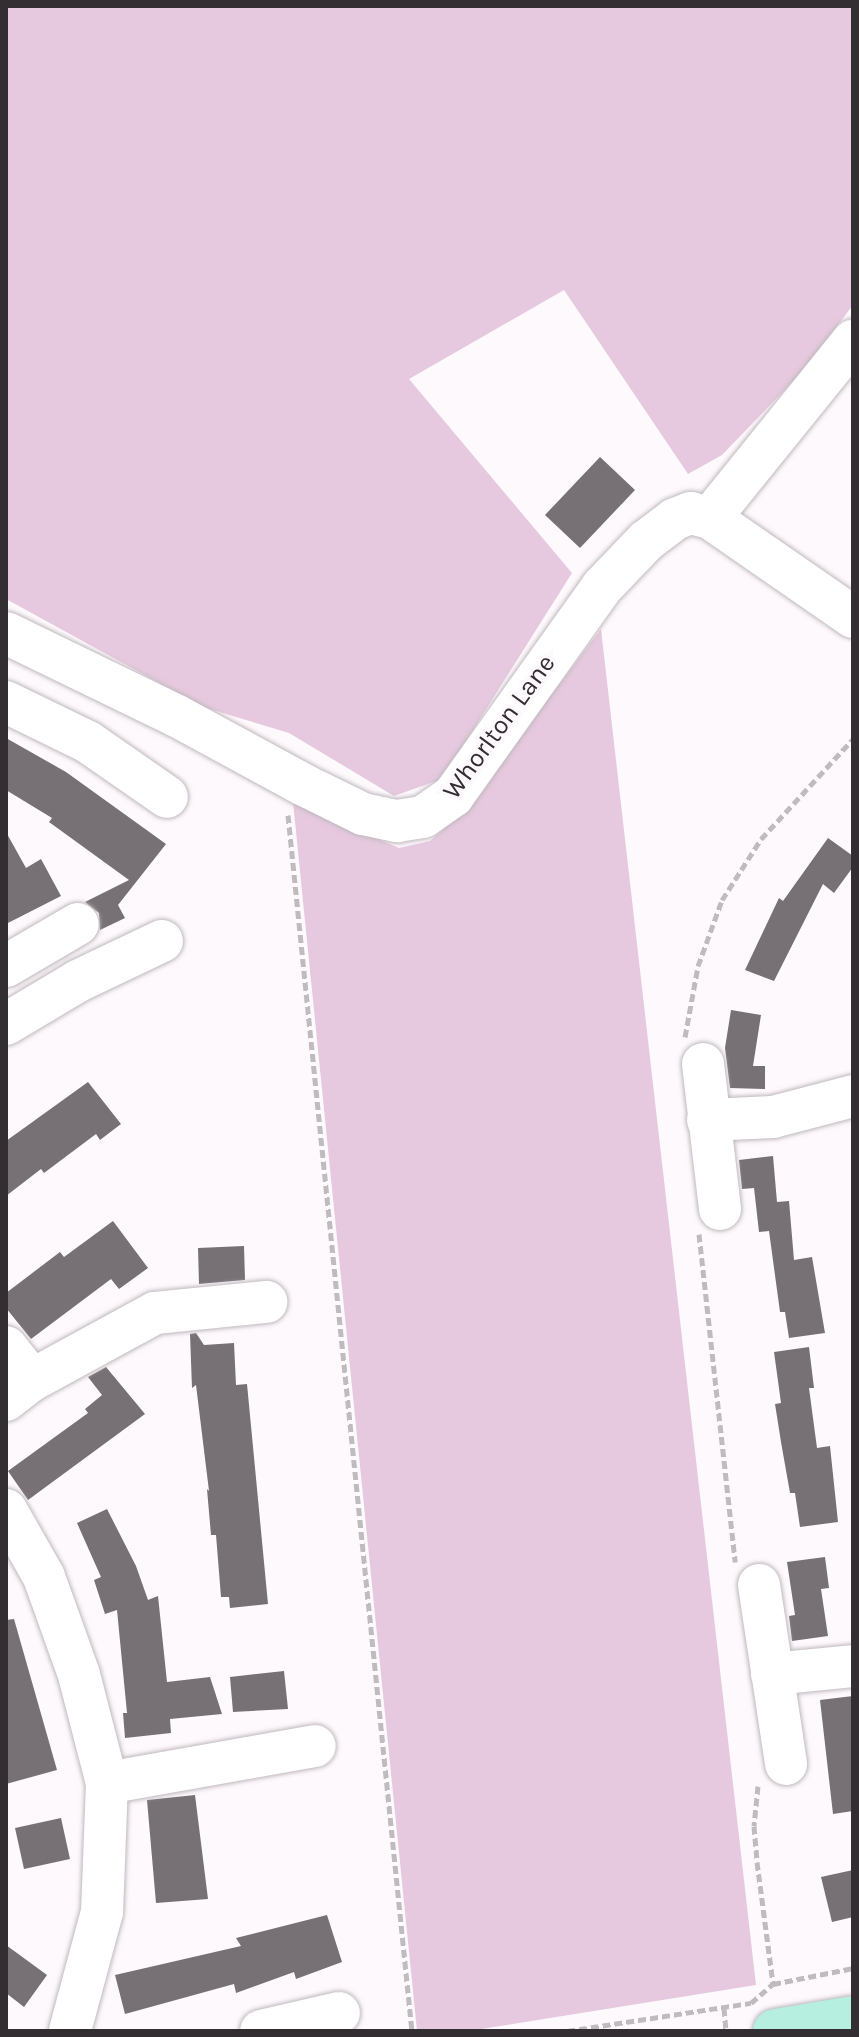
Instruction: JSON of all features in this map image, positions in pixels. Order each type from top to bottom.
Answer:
[{"type":"main road","points":[[775,2031],[853,2018]]},
{"type":"street","points":[[853,341],[710,518],[853,617]]},
{"type":"street","name":"Whorlton Lane","points":[[6,633],[177,716],[363,814],[409,820],[438,809],[453,796],[541,670],[630,556],[675,519],[691,513],[710,518]]},
{"type":"street","points":[[6,702],[88,742],[123,746],[167,797]]},
{"type":"street","points":[[6,966],[78,924]]},
{"type":"street","points":[[6,1024],[78,981],[162,941]]},
{"type":"street","points":[[694,1058],[708,1120],[709,1218]]},
{"type":"street","points":[[708,1120],[773,1117],[853,1096]]},
{"type":"street","points":[[6,1347],[19,1390],[155,1313],[266,1302]]},
{"type":"street","points":[[6,1510],[44,1577],[79,1675],[107,1783],[102,1912],[70,2031]]},
{"type":"street","points":[[747,1578],[772,1674],[773,1772]]},
{"type":"street","points":[[772,1674],[853,1666]]},
{"type":"street","points":[[107,1783],[315,1746]]},
{"type":"street","points":[[261,2031],[339,2013]]},
{"type":"path","points":[[694,1058],[698,966],[722,900],[761,839],[853,739]]},
{"type":"path","points":[[284,774],[412,2031]]},
{"type":"path","points":[[709,1218],[747,1578]]},
{"type":"path","points":[[773,1772],[754,1826],[773,1984]]},
{"type":"path","points":[[567,2031],[751,2003],[773,1984],[853,1968]]},
{"type":"path","points":[[724,2008],[726,2031]]},
{"type":"shaded area","points":[[6,6],[853,6],[853,305],[802,372],[722,455],[688,474],[564,290],[409,379],[572,573],[442,779],[394,796],[289,733],[203,707],[6,599]]},
{"type":"shaded area","points":[[601,629],[756,1985],[469,2031],[417,2031],[293,802],[399,848],[430,841],[463,812]]},
{"type":"building","points":[[600,457],[635,490],[580,548],[545,515]]},
{"type":"building","points":[[6,738],[66,772],[166,844],[118,905],[125,918],[100,930],[99,913],[85,902],[129,880],[49,822],[52,818],[6,790]]},
{"type":"building","points":[[6,832],[26,868],[41,859],[61,896],[6,924]]},
{"type":"building","points":[[828,838],[853,856],[853,867],[834,893],[823,884],[774,981],[745,970],[779,898],[783,901]]},
{"type":"building","points":[[731,1010],[761,1015],[753,1066],[765,1066],[765,1089],[730,1088],[725,1048]]},
{"type":"building","points":[[88,1082],[121,1124],[100,1140],[96,1134],[44,1173],[41,1169],[6,1196],[6,1141]]},
{"type":"building","points":[[773,1156],[777,1202],[789,1201],[794,1260],[812,1257],[825,1333],[789,1338],[785,1312],[780,1312],[769,1231],[759,1232],[754,1188],[742,1189],[739,1160]]},
{"type":"building","points":[[113,1221],[148,1268],[119,1289],[111,1279],[31,1339],[6,1308],[6,1293],[60,1252],[64,1257]]},
{"type":"building","points":[[244,1246],[245,1280],[199,1284],[198,1248]]},
{"type":"building","points":[[196,1333],[204,1345],[234,1343],[236,1385],[247,1384],[268,1604],[230,1608],[229,1597],[221,1597],[216,1535],[211,1535],[196,1385],[192,1388],[190,1334]]},
{"type":"building","points":[[809,1347],[814,1388],[809,1388],[817,1448],[830,1446],[838,1522],[800,1527],[795,1493],[790,1493],[775,1404],[781,1403],[774,1352]]},
{"type":"building","points":[[106,1367],[145,1414],[28,1500],[8,1471],[88,1413],[85,1409],[102,1395],[88,1377]]},
{"type":"building","points":[[107,1509],[136,1566],[148,1600],[158,1596],[167,1682],[210,1677],[222,1714],[170,1719],[171,1733],[125,1738],[123,1713],[127,1713],[117,1610],[105,1614],[94,1580],[101,1577],[77,1523]]},
{"type":"building","points":[[825,1557],[829,1588],[821,1589],[828,1636],[792,1641],[789,1616],[795,1615],[787,1562]]},
{"type":"building","points":[[14,1619],[57,1770],[6,1784],[6,1620]]},
{"type":"building","points":[[284,1671],[288,1709],[233,1712],[230,1677]]},
{"type":"building","points":[[853,1696],[853,1811],[833,1814],[820,1700]]},
{"type":"building","points":[[195,1795],[208,1899],[156,1903],[147,1800]]},
{"type":"building","points":[[61,1818],[70,1859],[24,1869],[15,1828]]},
{"type":"building","points":[[853,1870],[853,1917],[832,1922],[821,1877]]},
{"type":"building","points":[[327,1915],[342,1962],[296,1979],[294,1972],[236,1993],[234,1984],[125,2014],[115,1975],[241,1946],[236,1938]]},
{"type":"building","points":[[6,1945],[47,1975],[24,2007],[6,1993]]}]
